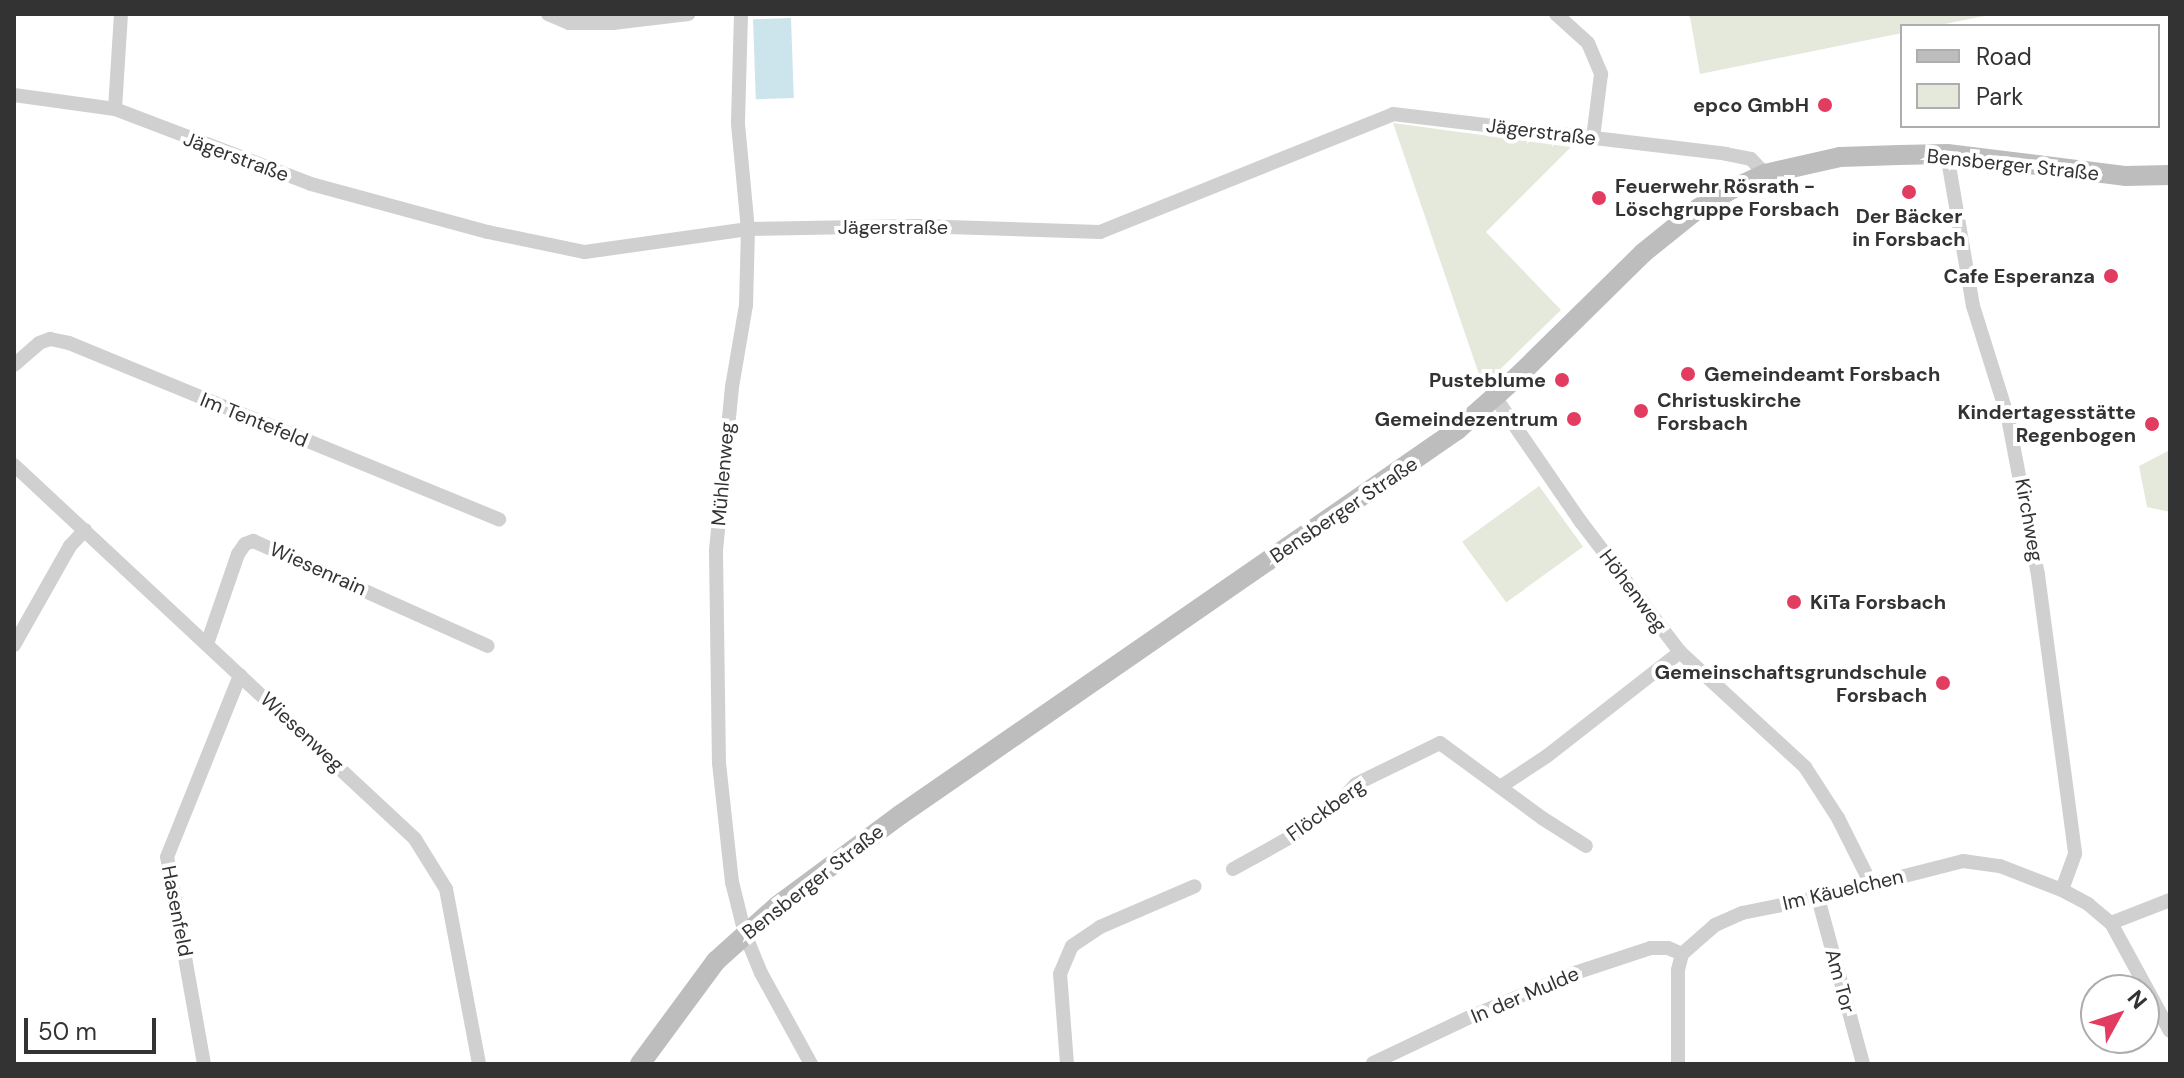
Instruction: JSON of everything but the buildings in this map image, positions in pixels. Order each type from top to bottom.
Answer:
[{"type":"main road","name":"Bensberger Straße","points":[[640,1064],[716,961],[745,934],[828,867],[1415,461],[1495,397],[1659,239],[1699,208],[1765,174],[1840,157],[1947,154],[2105,174],[2170,175]]},
{"type":"street","points":[[115,109],[121,14]]},
{"type":"street","points":[[548,14],[569,23],[613,23],[688,14]]},
{"type":"street","name":"Mühlenweg","points":[[741,14],[738,124],[748,229],[746,305],[732,387],[716,551],[719,763],[732,882],[745,934],[761,973],[811,1064]]},
{"type":"street","points":[[1556,14],[1588,43],[1601,74],[1593,138]]},
{"type":"street","name":"Jägerstraße","points":[[14,95],[115,109],[311,184],[488,232],[585,252],[748,229],[917,226],[1100,232],[1393,114],[1751,159],[1765,174]]},
{"type":"street","name":"Kirchweg","points":[[1947,154],[1973,306],[2008,418],[2038,575],[2075,854],[2062,890]]},
{"type":"street","name":"Im Tentefeld","points":[[14,365],[39,343],[50,339],[69,343],[499,519]]},
{"type":"street","name":"Höhenweg","points":[[1495,397],[1581,522],[1680,652],[1805,767],[1838,818],[1871,884]]},
{"type":"street","name":"Wiesenweg","points":[[14,465],[415,839],[446,889],[479,1064]]},
{"type":"street","points":[[14,645],[70,546],[85,530]]},
{"type":"street","name":"Wiesenrain","points":[[207,644],[238,554],[245,544],[253,541],[488,646]]},
{"type":"street","points":[[1500,787],[1547,756],[1680,652]]},
{"type":"street","name":"Hasenfeld","points":[[204,1064],[167,857],[240,675]]},
{"type":"street","name":"Flöckberg","points":[[1233,869],[1289,838],[1338,804],[1356,784],[1440,743],[1586,846]]},
{"type":"street","name":"Im Käuelchen","points":[[1682,954],[1715,925],[1742,913],[1818,898],[1963,861],[1982,861],[2062,890],[2088,904],[2111,923]]},
{"type":"street","points":[[1067,1064],[1060,974],[1072,946],[1100,927],[1195,886]]},
{"type":"street","name":"Am Tor","points":[[1818,898],[1863,1064]]},
{"type":"street","points":[[2170,900],[2111,923],[2170,1031]]},
{"type":"street","name":"In der Mulde","points":[[1373,1063],[1470,1017],[1578,972],[1651,948],[1668,948],[1682,954]]},
{"type":"street","points":[[1678,1064],[1678,970],[1682,954]]},
{"type":"green space","points":[[1685,14],[1994,14],[1945,24],[1900,24],[1900,33],[1700,74],[1690,17]]},
{"type":"green space","points":[[1393,123],[1571,147],[1486,232],[1561,310],[1483,386]]},
{"type":"green space","points":[[2170,450],[2170,512],[2147,507],[2139,466]]},
{"type":"green space","points":[[1539,486],[1583,547],[1506,603],[1462,542]]},
{"type":"water","points":[[791,18],[794,98],[756,99],[753,19]]},
{"type":"place","name":"epco GmbH","points":[[1825,105]]},
{"type":"place","name":"Der Bäcker in Forsbach","points":[[1909,192]]},
{"type":"place","name":"Feuerwehr Rösrath - Löschgruppe Forsbach","points":[[1599,198]]},
{"type":"place","name":"Cafe Esperanza","points":[[2111,276]]},
{"type":"place","name":"Gemeindeamt Forsbach","points":[[1688,374]]},
{"type":"place","name":"Pusteblume","points":[[1562,380]]},
{"type":"place","name":"Christuskirche Forsbach","points":[[1641,411]]},
{"type":"place","name":"Gemeindezentrum","points":[[1574,419]]},
{"type":"place","name":"Kindertagesstätte Regenbogen","points":[[2152,424]]},
{"type":"place","name":"KiTa Forsbach","points":[[1794,602]]},
{"type":"place","name":"Gemeinschaftsgrundschule Forsbach","points":[[1943,683]]}]
